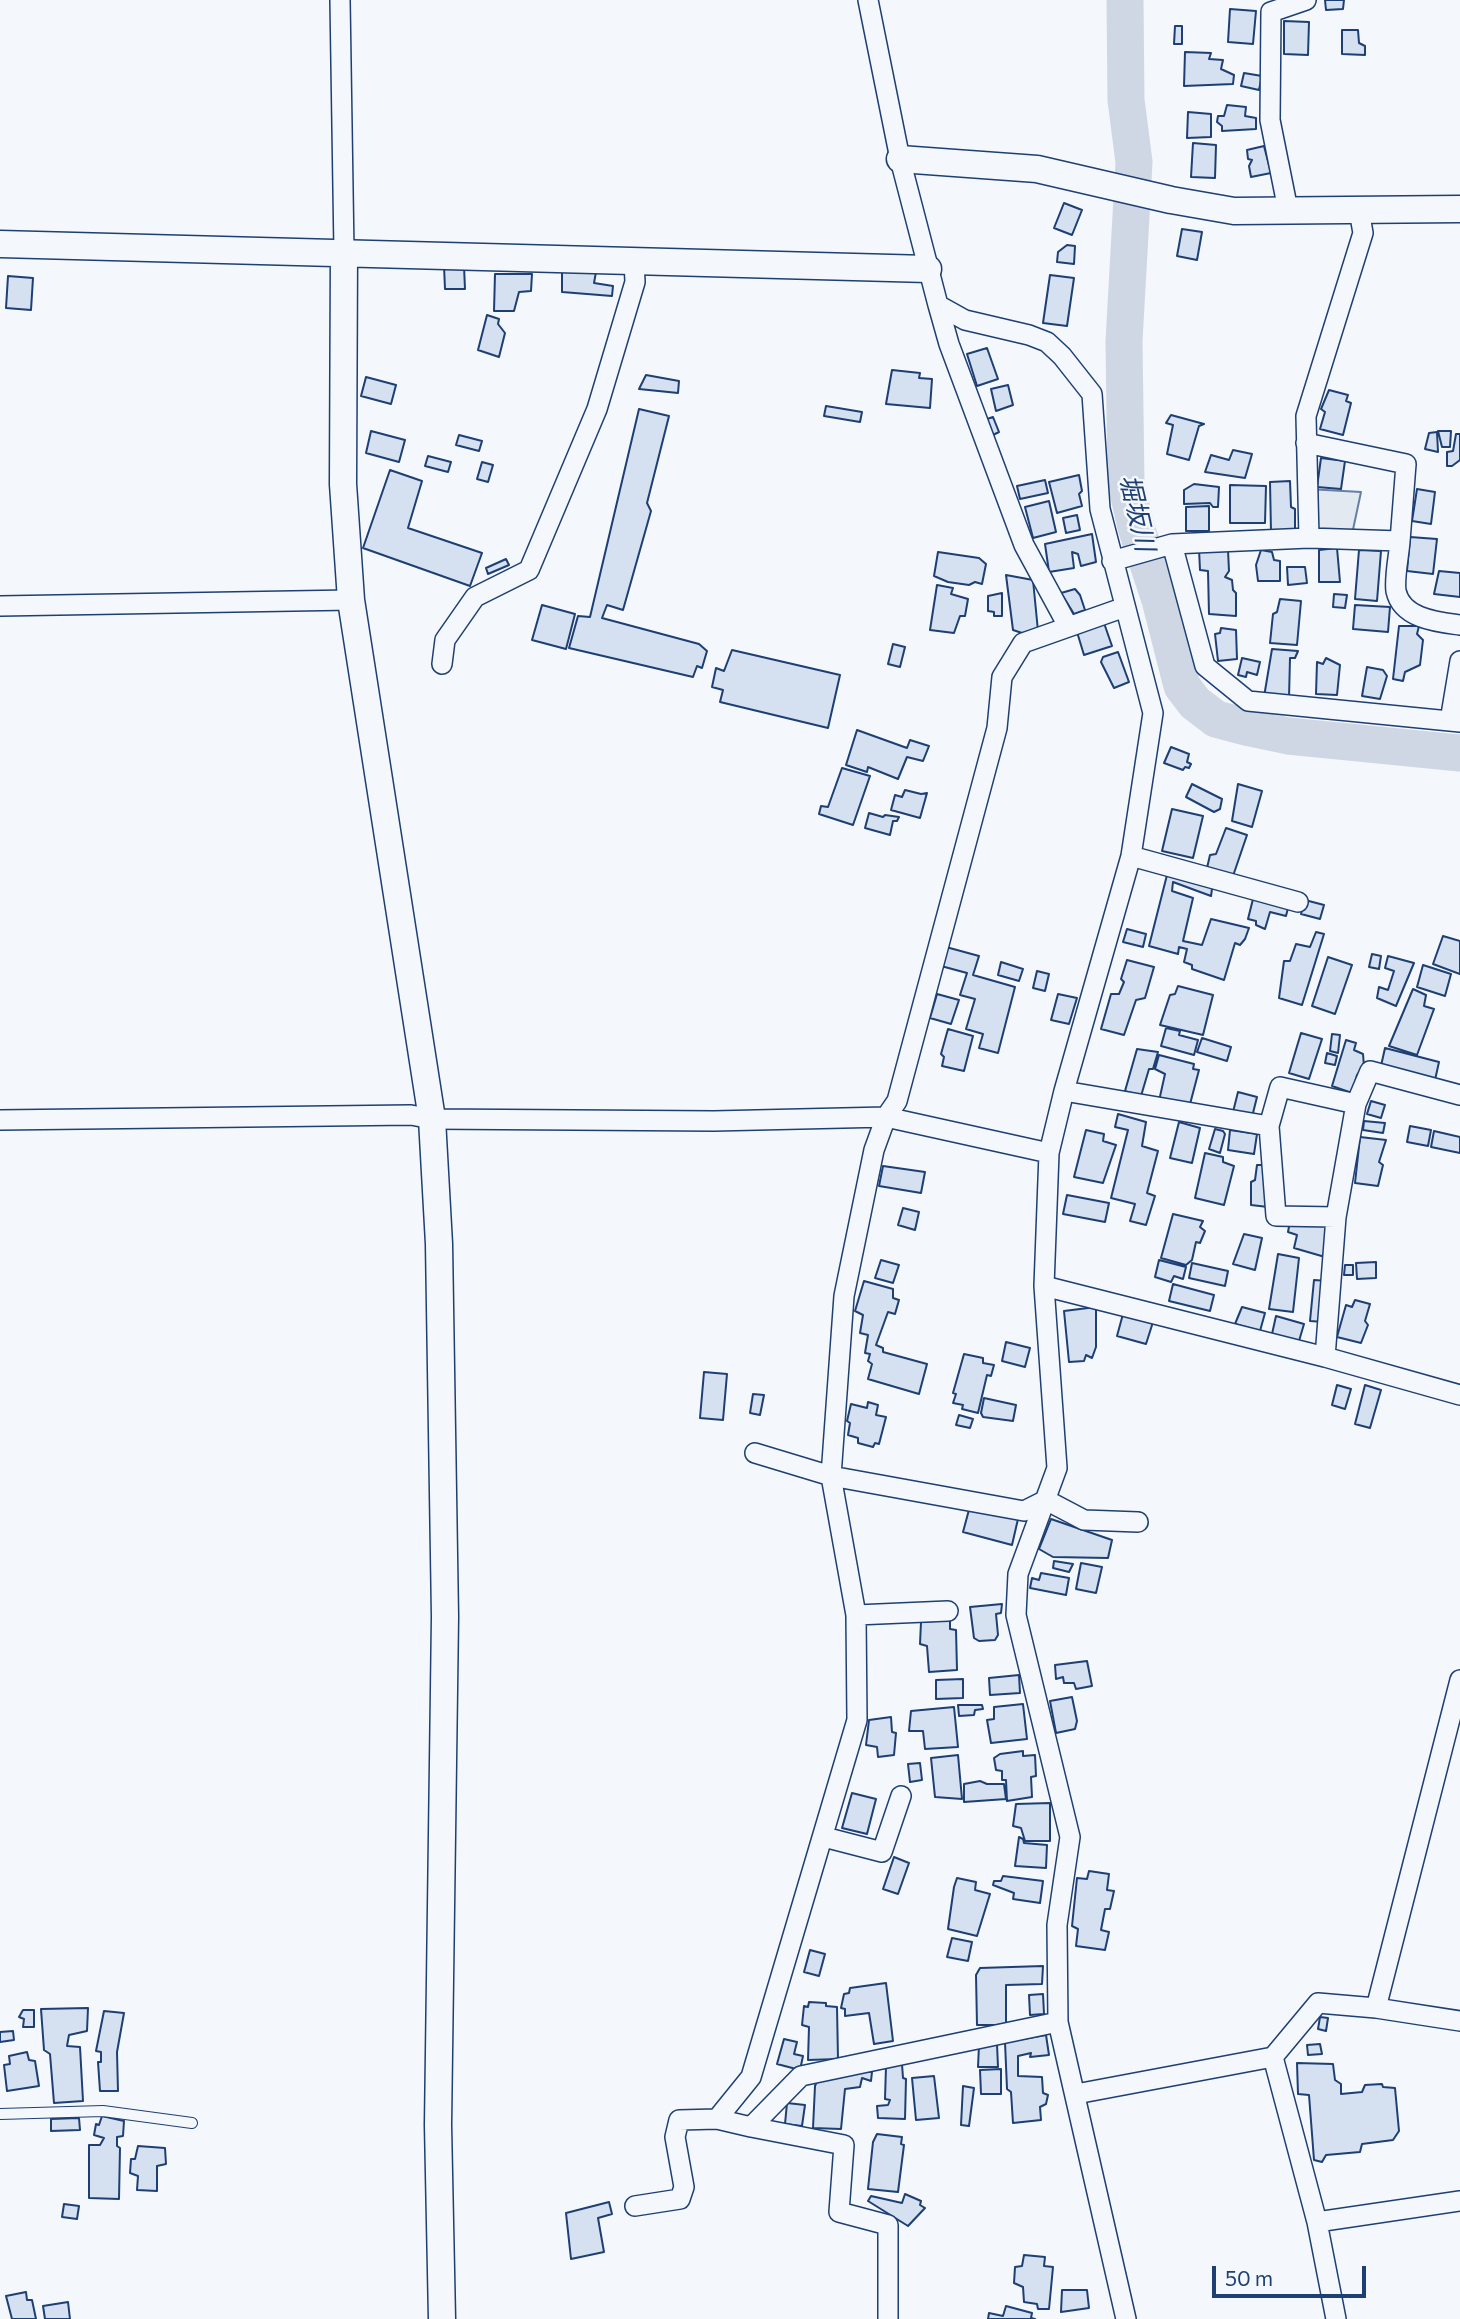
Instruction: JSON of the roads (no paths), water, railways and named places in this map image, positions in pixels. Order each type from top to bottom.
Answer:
[{"type":"street","points":[[340,0],[344,251],[343,484],[351,600],[432,1119],[439,1244],[445,1618],[438,2125],[443,2319]]},
{"type":"street","points":[[868,0],[900,159],[949,344],[1024,545],[1068,626]]},
{"type":"street","points":[[1288,210],[1270,120],[1271,12],[1306,0]]},
{"type":"street","points":[[900,159],[1037,169],[1167,199],[1234,211],[1460,209]]},
{"type":"street","points":[[1309,538],[1306,416],[1363,233],[1359,211]]},
{"type":"street","points":[[0,244],[344,251],[928,269]]},
{"type":"street","points":[[442,664],[445,640],[475,597],[529,570],[597,409],[635,282],[634,260]]},
{"type":"street","points":[[938,305],[965,320],[1047,342],[1093,394],[1100,509],[1117,560],[1125,607],[1153,713],[1131,856],[1049,1153],[1044,1286],[1057,1468],[1018,1574],[1016,1615],[1070,1837],[1057,1925],[1058,2022],[1126,2319]]},
{"type":"street","points":[[1307,443],[1406,464],[1396,591],[1405,608],[1428,620],[1460,625]]},
{"type":"street","points":[[1117,560],[1168,545],[1309,538],[1399,541]]},
{"type":"street","points":[[1168,545],[1205,666],[1248,701],[1455,721],[1460,661]]},
{"type":"street","points":[[0,606],[351,600]]},
{"type":"street","points":[[717,2119],[751,2077],[857,1720],[856,1615],[831,1476],[844,1296],[874,1150],[886,1117],[897,1101],[993,741],[1002,677],[1023,643],[1125,607]]},
{"type":"street","points":[[1131,856],[1298,902]]},
{"type":"street","points":[[1325,1357],[1336,1217],[1356,1104],[1370,1071],[1460,1095]]},
{"type":"street","points":[[1336,1217],[1276,1216],[1269,1126],[1280,1087],[1356,1104]]},
{"type":"street","points":[[1064,1091],[1269,1126]]},
{"type":"street","points":[[0,1120],[411,1115],[432,1119],[714,1121],[886,1117],[1049,1153]]},
{"type":"street","points":[[1044,1286],[1325,1357],[1460,1395]]},
{"type":"street","points":[[755,1453],[831,1476],[1024,1511],[1045,1500]]},
{"type":"street","points":[[1045,1500],[1084,1520],[1138,1522]]},
{"type":"street","points":[[856,1615],[948,1611]]},
{"type":"street","points":[[1376,2008],[1460,1680]]},
{"type":"street","points":[[824,1838],[882,1852],[901,1796]]},
{"type":"street","points":[[1076,2094],[1273,2057],[1318,2003],[1376,2008],[1460,2021]]},
{"type":"street","points":[[751,2127],[801,2076],[1058,2022]]},
{"type":"street","points":[[1273,2057],[1317,2221],[1336,2319]]},
{"type":"street","points":[[635,2206],[680,2199],[684,2187],[676,2137],[679,2120],[717,2119],[844,2145],[838,2212],[888,2225],[888,2319]]},
{"type":"street","points":[[1317,2221],[1460,2201]]},
{"type":"lane","points":[[0,2114],[103,2111],[192,2123]]},
{"type":"waterway","name":"堀坂川","points":[[1125,0],[1126,100],[1134,162],[1124,341],[1126,483],[1182,686],[1195,703],[1216,719],[1250,728],[1288,736],[1460,753]]}]
